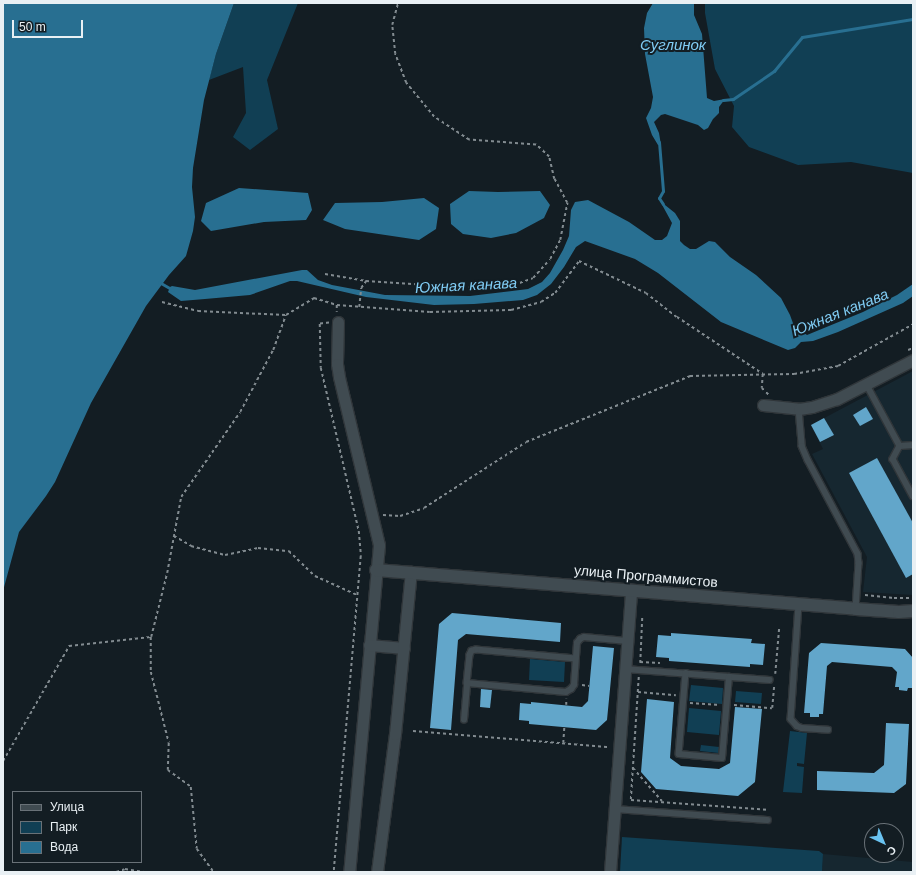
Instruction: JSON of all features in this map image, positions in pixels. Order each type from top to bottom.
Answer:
[{"type":"street","points":[[338,322],[337,364],[339,377],[379,545],[349,872]]},
{"type":"street","points":[[763,405],[799,409],[812,407],[837,399],[867,385],[913,360]]},
{"type":"street","name":"улица Программистов","points":[[376,570],[631,590],[856,610],[899,612],[913,611]]},
{"type":"street","points":[[377,872],[404,648],[411,572]]},
{"type":"street","points":[[610,872],[631,590]]},
{"type":"street","points":[[369,645],[404,648]]},
{"type":"lane","points":[[867,385],[900,446]]},
{"type":"lane","points":[[799,409],[802,446],[858,554],[858,594],[856,610]]},
{"type":"lane","points":[[900,446],[913,445]]},
{"type":"lane","points":[[900,446],[893,459],[913,496]]},
{"type":"lane","points":[[799,604],[791,719],[797,726],[802,728],[828,730]]},
{"type":"lane","points":[[467,683],[566,692],[572,689],[574,685],[577,644],[580,639],[584,637],[627,641]]},
{"type":"lane","points":[[464,720],[470,656],[472,651],[476,650],[576,658]]},
{"type":"lane","points":[[625,669],[770,680]]},
{"type":"lane","points":[[686,674],[679,754],[722,758],[729,677]]},
{"type":"lane","points":[[614,809],[768,820]]},
{"type":"path","points":[[325,274],[366,281],[474,288],[514,285],[533,278],[550,260],[560,240],[567,203],[554,179],[549,157],[536,145],[469,140],[434,117],[406,83],[395,54],[392,25],[398,3]]},
{"type":"path","points":[[162,302],[198,311],[286,315],[314,298],[337,305],[430,312],[511,310],[540,302],[554,293],[579,261],[646,293],[676,317],[763,374]]},
{"type":"path","points":[[359,307],[362,288],[366,281]]},
{"type":"path","points":[[334,872],[361,556],[359,531],[321,368],[320,324],[338,322],[337,305]]},
{"type":"path","points":[[214,872],[197,849],[191,787],[168,770],[169,743],[151,672],[151,637],[174,536],[181,497],[240,412],[273,350],[286,315]]},
{"type":"path","points":[[371,514],[400,516],[424,508],[526,442],[690,376],[794,374],[838,366],[913,324]]},
{"type":"path","points":[[906,351],[913,348]]},
{"type":"path","points":[[763,374],[762,388],[772,397],[763,405]]},
{"type":"path","points":[[174,536],[191,546],[225,554],[258,548],[289,551],[315,576],[358,595]]},
{"type":"path","points":[[858,594],[894,598],[913,598]]},
{"type":"path","points":[[642,617],[631,800],[662,801],[769,810]]},
{"type":"path","points":[[687,702],[772,708],[779,627]]},
{"type":"path","points":[[3,761],[69,646],[151,637]]},
{"type":"path","points":[[638,692],[679,696]]},
{"type":"path","points":[[563,743],[564,727]]},
{"type":"path","points":[[413,731],[619,748]]},
{"type":"path","points":[[633,768],[662,801]]},
{"type":"path","points":[[116,872],[125,869],[144,872]]},
{"type":"shaded area","points":[[913,371],[913,595],[863,592],[867,557],[812,454],[823,449],[811,425]]},
{"type":"shaded area","points":[[823,854],[864,858],[864,863],[913,862],[913,872],[822,872]]},
{"type":"green space","points":[[234,3],[298,3],[267,80],[278,129],[250,150],[233,137],[246,113],[243,67],[209,80],[216,54]]},
{"type":"green space","points":[[705,3],[913,3],[913,173],[851,162],[798,165],[749,147],[732,127],[734,106],[715,69],[705,13]]},
{"type":"green space","points":[[530,659],[565,662],[564,682],[529,680]]},
{"type":"green space","points":[[691,685],[723,688],[722,704],[689,701]]},
{"type":"green space","points":[[736,691],[762,693],[761,704],[735,702]]},
{"type":"green space","points":[[689,708],[721,711],[719,735],[687,732]]},
{"type":"green space","points":[[790,731],[807,733],[804,764],[797,763],[797,766],[804,767],[802,793],[783,792]]},
{"type":"green space","points":[[701,745],[719,747],[719,753],[700,751]]},
{"type":"green space","points":[[622,837],[819,851],[823,854],[822,872],[620,872]]},
{"type":"water","points":[[3,3],[234,3],[216,54],[204,100],[193,168],[192,187],[195,217],[186,256],[169,275],[146,306],[91,403],[55,482],[19,532],[3,591]]},
{"type":"water","name":"Суглинок","points":[[653,3],[694,3],[694,15],[702,34],[707,98],[714,101],[725,99],[719,107],[719,113],[713,119],[708,128],[704,130],[698,125],[665,114],[661,115],[654,122],[659,133],[661,145],[658,145],[652,135],[646,118],[651,108],[653,97],[645,54],[644,28],[647,13]]},
{"type":"water","points":[[239,188],[308,193],[312,210],[306,220],[264,222],[211,231],[201,221],[206,203]]},
{"type":"water","points":[[469,191],[540,191],[550,205],[544,218],[516,233],[491,238],[463,234],[451,224],[450,204]]},
{"type":"water","points":[[424,198],[439,208],[436,229],[419,240],[345,229],[323,220],[335,203],[382,202]]},
{"type":"water","points":[[588,200],[629,222],[655,240],[662,240],[667,236],[672,223],[660,201],[675,213],[680,221],[680,241],[684,245],[690,249],[696,249],[709,241],[715,242],[730,257],[756,275],[781,298],[794,326],[807,335],[863,312],[897,295],[913,284],[913,296],[903,303],[838,332],[813,341],[801,342],[795,348],[788,350],[721,322],[658,273],[635,259],[585,241],[576,247],[564,267],[551,284],[537,295],[523,300],[474,304],[434,305],[366,297],[297,281],[290,281],[250,295],[205,299],[181,301],[168,292],[172,286],[195,290],[302,270],[307,270],[318,280],[332,285],[385,295],[470,296],[528,289],[542,282],[550,273],[563,250],[569,236],[571,210],[575,202]]},
{"type":"building","points":[[866,407],[873,419],[860,426],[853,415]]},
{"type":"building","points":[[824,418],[834,435],[820,442],[811,425]]},
{"type":"building","points":[[877,458],[913,523],[913,574],[906,578],[849,473]]},
{"type":"building","points":[[452,613],[561,623],[560,642],[466,634],[458,640],[451,730],[430,728],[439,624]]},
{"type":"building","points":[[671,633],[752,639],[751,643],[765,644],[763,665],[750,664],[750,667],[669,661],[669,658],[656,657],[658,635],[671,636]]},
{"type":"building","points":[[821,643],[905,649],[913,658],[913,688],[908,688],[907,691],[899,690],[899,687],[895,687],[897,672],[892,667],[832,662],[827,666],[823,714],[819,714],[819,717],[810,717],[810,713],[804,713],[809,653]]},
{"type":"building","points":[[593,646],[614,648],[607,720],[596,730],[529,724],[529,721],[519,720],[520,703],[531,704],[531,702],[582,707],[588,701]]},
{"type":"building","points":[[481,689],[492,690],[490,708],[480,707]]},
{"type":"building","points":[[647,699],[674,702],[670,758],[681,766],[719,769],[730,763],[735,707],[762,709],[755,782],[738,796],[656,789],[641,772]]},
{"type":"building","points":[[886,723],[909,724],[906,784],[894,793],[817,790],[817,771],[874,773],[884,765]]},
{"type":"waterway","points":[[723,100],[733,99],[774,71],[802,37],[913,19]]},
{"type":"waterway","points":[[659,142],[663,191],[659,198],[663,204]]},
{"type":"waterway","name":"Южная канава","points":[[159,282],[173,290]]}]
